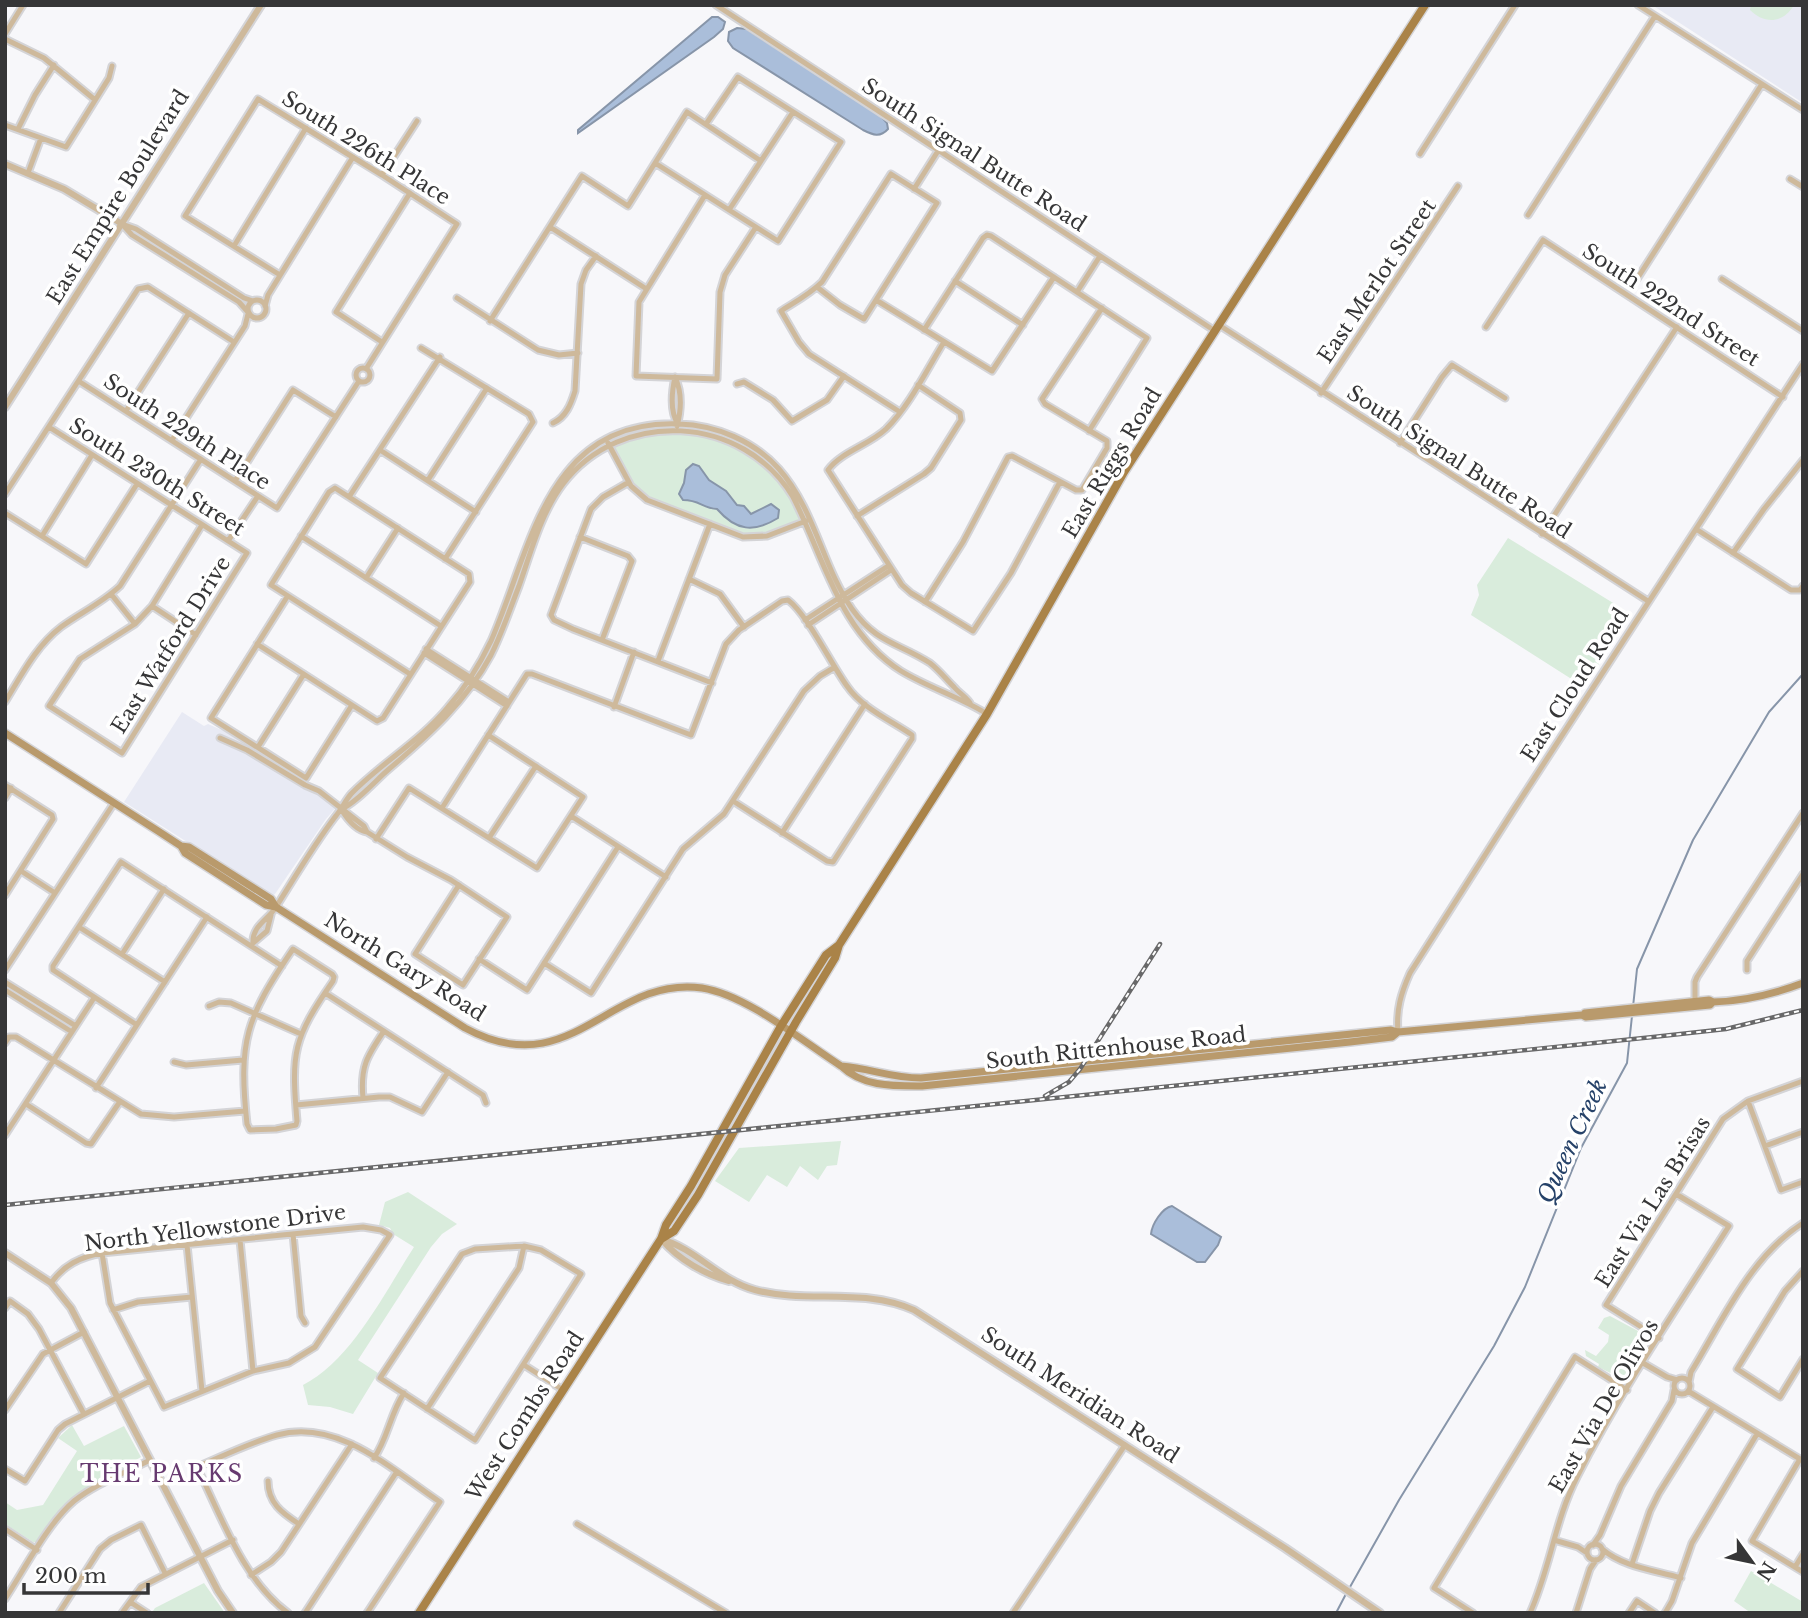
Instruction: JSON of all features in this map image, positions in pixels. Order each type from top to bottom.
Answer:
[{"type":"main road","name":"East Riggs Road","points":[[790,1032],[835,958],[839,945],[987,714],[1123,474],[1425,5]]},
{"type":"main road","name":"North Gary Road","points":[[5,733],[181,846],[185,853],[257,900],[276,907],[465,1027],[493,1040],[523,1045],[556,1040],[581,1030],[638,998],[682,988],[701,988],[724,993],[790,1032]]},
{"type":"main road","name":"East Riggs Road","points":[[781,1026],[826,955],[839,945]]},
{"type":"main road","name":"South Rittenhouse Road","points":[[841,1066],[855,1067],[889,1077],[926,1077],[1391,1030],[1398,1032],[1710,1005],[1713,1002],[1760,996],[1803,984]]},
{"type":"main road","name":"South Rittenhouse Road","points":[[1659,1008],[1695,1001],[1713,1002]]},
{"type":"main road","name":"West Combs Road","points":[[419,1613],[662,1239],[666,1225],[691,1186],[781,1026]]},
{"type":"main road","name":"South Rittenhouse Road","points":[[790,1032],[852,1076],[891,1086],[922,1086],[1392,1037],[1398,1032]]},
{"type":"main road","name":"West Combs Road","points":[[662,1239],[674,1231],[698,1195],[790,1032]]},
{"type":"main road","points":[[861,1079],[867,1076],[880,1079],[889,1077]]},
{"type":"main road","points":[[891,1086],[921,1082],[926,1077]]},
{"type":"street","points":[[23,5],[5,37],[44,58],[94,99]]},
{"type":"street","name":"East Empire Boulevard","points":[[5,407],[261,5]]},
{"type":"street","name":"South Signal Butte Road","points":[[716,5],[1100,256],[1648,601]]},
{"type":"street","points":[[1420,154],[1515,5]]},
{"type":"street","points":[[1638,5],[1803,110]]},
{"type":"street","points":[[1528,215],[1656,16]]},
{"type":"street","points":[[18,129],[54,65]]},
{"type":"street","points":[[5,125],[66,147],[109,78],[111,66]]},
{"type":"street","points":[[655,163],[778,241],[841,142],[738,77],[706,124]]},
{"type":"street","points":[[1637,279],[1762,84]]},
{"type":"street","name":"South 226th Place","points":[[234,246],[185,216],[258,99],[354,157],[457,225],[382,342]]},
{"type":"street","points":[[490,321],[582,176],[628,205],[687,112],[761,160]]},
{"type":"street","points":[[729,210],[793,112]]},
{"type":"street","points":[[382,175],[417,121]]},
{"type":"street","points":[[280,275],[234,246],[306,128]]},
{"type":"street","points":[[27,173],[41,138]]},
{"type":"street","points":[[914,189],[938,151]]},
{"type":"street","points":[[172,440],[245,326],[264,315],[268,295],[354,157]]},
{"type":"street","points":[[5,164],[85,200],[244,298],[265,306]]},
{"type":"street","points":[[817,287],[829,298],[864,319],[937,203],[891,174],[817,287],[781,311],[809,354],[900,412]]},
{"type":"street","points":[[1790,178],[1803,187]]},
{"type":"street","name":"East Merlot Street","points":[[1321,393],[1458,186]]},
{"type":"street","points":[[235,481],[293,390],[336,417],[359,381],[368,380],[370,373],[366,369],[382,342],[335,312],[410,193]]},
{"type":"street","points":[[705,195],[645,288],[639,302],[636,376],[717,379],[720,292],[725,275],[756,227]]},
{"type":"street","points":[[122,224],[132,235],[239,302],[256,318]]},
{"type":"street","points":[[550,227],[645,288]]},
{"type":"street","points":[[924,330],[987,235],[1147,338],[1090,431]]},
{"type":"street","name":"South 222nd Street","points":[[1486,327],[1543,240],[1783,397]]},
{"type":"street","points":[[553,423],[562,418],[572,402],[578,354],[580,284],[596,256]]},
{"type":"street","points":[[1077,292],[1100,256]]},
{"type":"street","points":[[876,300],[992,371],[1054,277]]},
{"type":"street","points":[[1722,279],[1803,331]]},
{"type":"street","points":[[955,281],[1023,325]]},
{"type":"street","points":[[5,494],[138,289],[145,286],[234,342]]},
{"type":"street","points":[[245,326],[248,305],[268,295]]},
{"type":"street","points":[[457,298],[538,349],[559,355],[578,354]]},
{"type":"street","points":[[925,602],[963,542],[1008,457],[1012,456],[1079,491],[1108,444],[1045,404],[1042,399],[1102,308]]},
{"type":"street","points":[[126,411],[189,313]]},
{"type":"street","points":[[1542,534],[1677,327]]},
{"type":"street","points":[[944,342],[900,412],[876,437],[828,470],[902,585],[973,631],[1011,573],[1060,482]]},
{"type":"street","points":[[421,348],[440,357],[529,414],[533,422],[445,559]]},
{"type":"street","points":[[349,497],[440,357]]},
{"type":"street","name":"East Cloud Road","points":[[1398,1032],[1401,991],[1410,973],[1803,364]]},
{"type":"street","points":[[1400,443],[1452,365],[1505,398]]},
{"type":"street","points":[[737,384],[744,382],[773,400],[792,421],[827,400],[844,376]]},
{"type":"street","points":[[675,377],[679,386],[676,401],[680,418],[677,427]]},
{"type":"street","name":"South 229th Place","points":[[80,382],[277,508],[336,417]]},
{"type":"street","points":[[857,516],[931,468],[961,416],[918,385]]},
{"type":"street","points":[[428,480],[488,388]]},
{"type":"street","name":"South 230th Street","points":[[49,427],[247,553]]},
{"type":"street","points":[[252,945],[267,931],[271,915],[341,809],[348,807],[373,782],[435,730],[454,709],[496,644],[552,502],[577,469],[608,443],[646,432],[677,427],[714,435],[756,456],[785,485],[808,521],[827,577],[866,639],[893,665],[910,676],[970,703],[987,714]]},
{"type":"street","points":[[608,443],[629,482],[647,500],[750,538],[767,536],[808,521]]},
{"type":"street","points":[[380,450],[476,512]]},
{"type":"street","points":[[42,536],[92,455]]},
{"type":"street","points":[[5,702],[43,644],[59,628],[111,594],[132,568],[201,459]]},
{"type":"street","points":[[1733,553],[1803,460]]},
{"type":"street","points":[[629,482],[596,502],[591,509],[551,615],[554,620],[573,629],[712,683]]},
{"type":"street","points":[[5,513],[86,564],[138,484]]},
{"type":"street","points":[[257,644],[377,721],[411,674],[471,579],[469,574],[335,488],[331,489],[271,585],[411,674]]},
{"type":"street","name":"East Watford Drive","points":[[228,541],[258,496]]},
{"type":"street","points":[[658,661],[710,524]]},
{"type":"street","points":[[111,594],[135,624],[152,606],[202,525]]},
{"type":"street","points":[[366,578],[398,528]]},
{"type":"street","points":[[1696,529],[1791,590],[1800,590],[1803,586]]},
{"type":"street","points":[[301,536],[441,626]]},
{"type":"street","points":[[580,537],[628,556],[632,561],[602,640]]},
{"type":"street","name":"East Watford Drive","points":[[135,624],[80,659],[49,706],[122,753],[247,553]]},
{"type":"street","points":[[806,623],[890,568]]},
{"type":"street","points":[[689,579],[720,594],[744,627]]},
{"type":"street","points":[[287,597],[211,718],[306,778],[352,705]]},
{"type":"street","points":[[842,599],[875,635],[930,664],[970,703]]},
{"type":"street","points":[[442,808],[527,674],[688,736],[694,731],[726,644],[744,627],[782,601],[788,600],[847,687],[865,704],[912,737],[833,862],[827,861],[733,801]]},
{"type":"street","points":[[152,606],[196,635]]},
{"type":"street","points":[[425,651],[508,704]]},
{"type":"street","points":[[614,706],[634,652]]},
{"type":"street","points":[[544,963],[591,993],[683,849],[724,814],[804,691],[835,667]]},
{"type":"street","points":[[258,747],[304,674]]},
{"type":"street","points":[[782,833],[865,704]]},
{"type":"street","points":[[376,839],[409,788],[537,868],[583,797],[488,735]]},
{"type":"street","points":[[220,738],[319,791],[364,826],[376,839],[459,886],[507,916],[463,985],[415,954],[459,886]]},
{"type":"street","points":[[489,838],[536,766]]},
{"type":"street","points":[[5,798],[8,787],[52,815],[53,819],[5,895]]},
{"type":"street","points":[[5,970],[114,803]]},
{"type":"street","points":[[1695,1001],[1697,976],[1803,813]]},
{"type":"street","points":[[570,816],[666,877]]},
{"type":"street","points":[[479,959],[527,990],[618,847]]},
{"type":"street","points":[[137,1025],[53,970],[53,966],[121,862],[282,966]]},
{"type":"street","points":[[21,871],[55,893]]},
{"type":"street","points":[[1747,970],[1747,961],[1803,874]]},
{"type":"street","points":[[122,954],[164,889]]},
{"type":"street","points":[[252,945],[258,925],[271,915]]},
{"type":"street","points":[[96,1088],[207,917]]},
{"type":"street","points":[[79,927],[165,982]]},
{"type":"street","points":[[257,929],[264,933]]},
{"type":"street","points":[[293,949],[334,977],[301,1034],[293,1070],[296,1125],[250,1130],[245,1111],[243,1060],[254,1012],[282,966],[293,949]]},
{"type":"street","points":[[5,982],[35,999],[74,1029]]},
{"type":"street","points":[[5,990],[74,1029]]},
{"type":"street","points":[[325,993],[483,1094],[486,1103]]},
{"type":"street","points":[[6,1135],[94,998]]},
{"type":"street","points":[[31,1007],[35,999]]},
{"type":"street","points":[[209,1006],[219,1002],[231,1003],[301,1034]]},
{"type":"street","points":[[363,1098],[363,1066],[383,1031]]},
{"type":"street","points":[[7,1040],[16,1037],[141,1114],[164,1117],[245,1111]]},
{"type":"street","points":[[174,1062],[186,1065],[243,1060]]},
{"type":"street","points":[[296,1105],[390,1097],[418,1112],[425,1109],[448,1072]]},
{"type":"street","name":"East Via Las Brisas","points":[[1659,1338],[1606,1305],[1719,1123],[1748,1101],[1803,1081]]},
{"type":"street","points":[[1748,1101],[1781,1190],[1803,1182]]},
{"type":"street","points":[[26,1104],[91,1144],[119,1102]]},
{"type":"street","points":[[1765,1146],[1803,1132]]},
{"type":"street","name":"East Via De Olivos","points":[[1530,1613],[1565,1505],[1577,1477],[1643,1363],[1729,1226],[1676,1194]]},
{"type":"street","points":[[1590,1569],[1589,1550],[1600,1535],[1621,1486],[1672,1401],[1677,1384],[1691,1372],[1760,1261],[1775,1244],[1803,1223]]},
{"type":"street","name":"North Yellowstone Drive","points":[[51,1283],[68,1265],[102,1253],[363,1227],[381,1230],[390,1235],[315,1347],[289,1363],[253,1371]]},
{"type":"street","points":[[293,1234],[301,1316],[305,1323]]},
{"type":"street","name":"South Meridian Road","points":[[662,1239],[671,1250],[715,1277],[750,1289],[767,1293],[871,1298],[907,1306],[1380,1613]]},
{"type":"street","points":[[102,1253],[108,1296],[113,1310],[164,1407],[253,1371],[240,1240]]},
{"type":"street","points":[[187,1245],[202,1391]]},
{"type":"street","points":[[427,1409],[519,1268],[524,1246]]},
{"type":"street","points":[[524,1246],[541,1250],[581,1274],[475,1440],[380,1378],[456,1261],[466,1252],[475,1249],[524,1246]]},
{"type":"street","points":[[5,1253],[51,1283],[66,1300],[218,1591],[233,1613]]},
{"type":"street","points":[[1803,1271],[1784,1291],[1737,1369],[1780,1397],[1803,1359]]},
{"type":"street","points":[[113,1310],[138,1302],[192,1297]]},
{"type":"street","points":[[5,1308],[10,1301],[33,1320],[84,1415]]},
{"type":"street","points":[[5,1410],[38,1359],[50,1349],[84,1332]]},
{"type":"street","points":[[1473,1613],[1434,1588],[1575,1357],[1627,1390]]},
{"type":"street","points":[[1643,1363],[1677,1384],[1681,1395]]},
{"type":"street","points":[[524,1365],[562,1390]]},
{"type":"street","points":[[1688,1391],[1691,1372]]},
{"type":"street","points":[[5,1469],[25,1481],[58,1430],[65,1424],[150,1381]]},
{"type":"street","points":[[1677,1384],[1689,1382]]},
{"type":"street","points":[[1672,1401],[1688,1391]]},
{"type":"street","points":[[1688,1391],[1800,1459],[1752,1541],[1803,1572]]},
{"type":"street","points":[[374,1458],[385,1440],[395,1407],[404,1394]]},
{"type":"street","points":[[1632,1564],[1659,1493],[1713,1407]]},
{"type":"street","points":[[288,1613],[269,1597],[251,1575],[197,1467],[267,1438],[293,1432],[323,1433],[352,1444],[440,1502],[367,1613]]},
{"type":"street","points":[[1665,1613],[1699,1528],[1757,1434]]},
{"type":"street","points":[[251,1575],[278,1556],[352,1444]]},
{"type":"street","points":[[1013,1613],[1125,1445]]},
{"type":"street","points":[[5,1599],[58,1518],[76,1499],[150,1460]]},
{"type":"street","points":[[305,1613],[396,1473]]},
{"type":"street","points":[[268,1481],[268,1492],[275,1505],[299,1524]]},
{"type":"street","points":[[576,1524],[726,1613]]},
{"type":"street","points":[[59,1613],[100,1549],[111,1540],[141,1525],[165,1573]]},
{"type":"street","points":[[5,1529],[37,1550]]},
{"type":"street","points":[[1577,1613],[1590,1569],[1601,1556],[1600,1535]]},
{"type":"street","points":[[122,1613],[141,1587],[233,1540]]},
{"type":"street","points":[[1554,1540],[1589,1550],[1601,1548]]},
{"type":"street","points":[[460,1547],[469,1552]]},
{"type":"street","points":[[1601,1548],[1611,1557],[1681,1578]]},
{"type":"street","points":[[1589,1550],[1597,1559]]},
{"type":"street","points":[[1795,1567],[1803,1554]]},
{"type":"street","points":[[1597,1559],[1611,1557]]},
{"type":"street","points":[[1629,1613],[1637,1601],[1655,1613]]},
{"type":"street","points":[[130,1602],[147,1613]]},
{"type":"shaded area","points":[[1652,5],[1803,5],[1803,103]]},
{"type":"shaded area","points":[[182,712],[204,726],[208,724],[224,731],[301,781],[321,788],[340,803],[272,896],[124,802]]},
{"type":"green space","points":[[1751,5],[1794,5],[1779,19],[1767,20],[1755,15],[1750,10]]},
{"type":"green space","points":[[694,433],[731,446],[759,463],[782,487],[803,521],[765,535],[744,535],[646,497],[631,481],[612,446],[642,435]]},
{"type":"green space","points":[[1508,538],[1631,614],[1584,687],[1471,615],[1479,595],[1477,585]]},
{"type":"green space","points":[[841,1141],[837,1165],[827,1166],[818,1180],[800,1166],[787,1187],[767,1175],[749,1202],[715,1181],[739,1148]]},
{"type":"green space","points":[[408,1192],[457,1224],[442,1234],[431,1247],[358,1360],[378,1373],[353,1414],[330,1407],[308,1405],[303,1385],[337,1360],[352,1343],[414,1247],[393,1234],[390,1228],[379,1225],[385,1202]]},
{"type":"green space","points":[[1610,1316],[1638,1331],[1637,1334],[1648,1340],[1627,1378],[1623,1379],[1598,1367],[1599,1364],[1586,1356],[1585,1350],[1596,1356],[1608,1342],[1609,1335],[1598,1328],[1604,1318]]},
{"type":"green space","points":[[72,1425],[84,1446],[124,1426],[141,1457],[72,1498],[56,1514],[37,1542],[33,1542],[5,1524],[5,1502],[17,1510],[43,1505],[77,1451],[58,1438]]},
{"type":"green space","points":[[1751,1571],[1803,1602],[1803,1613],[1751,1613],[1734,1601]]},
{"type":"green space","points":[[204,1583],[225,1613],[153,1611],[155,1608]]},
{"type":"water","points":[[712,17],[718,17],[725,22],[723,29],[714,37],[578,133],[578,130]]},
{"type":"water","points":[[737,28],[747,29],[880,115],[887,123],[888,129],[876,135],[863,130],[733,48],[728,41],[729,32]]},
{"type":"water","points":[[693,464],[699,466],[709,480],[726,491],[737,505],[744,506],[751,514],[771,504],[779,510],[778,518],[761,526],[746,527],[731,522],[717,509],[683,500],[679,494],[686,470]]},
{"type":"water","points":[[1172,1206],[1221,1237],[1205,1262],[1197,1262],[1151,1234],[1158,1217]]},
{"type":"waterway","name":"Queen Creek","points":[[1633,1007],[1637,969],[1693,840],[1769,712],[1803,674]]},
{"type":"waterway","name":"Queen Creek","points":[[1350,1587],[1399,1500],[1494,1346],[1525,1287],[1581,1148],[1627,1063],[1632,1016]]},
{"type":"waterway","name":"Queen Creek","points":[[1336,1613],[1347,1592]]},
{"type":"railway","points":[[1045,1096],[1069,1082],[1080,1069],[1160,944]]},
{"type":"railway","points":[[5,1205],[1653,1037],[1726,1029],[1803,1010]]},
{"type":"district","name":"THE PARKS","points":[[162,1474]]}]
